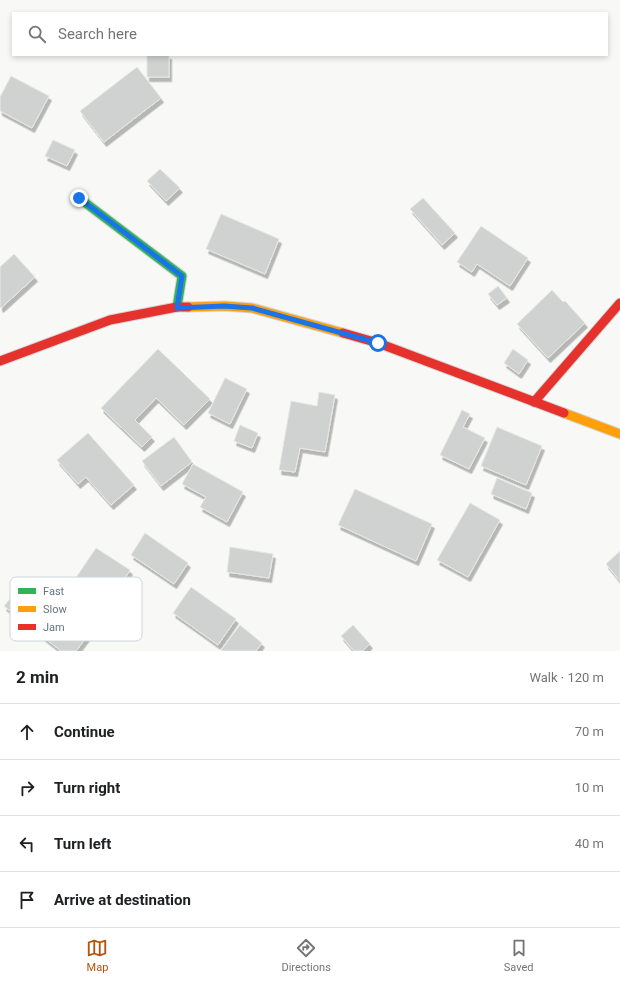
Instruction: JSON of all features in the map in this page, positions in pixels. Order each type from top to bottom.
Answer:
[{"type":"street","points":[[79,198],[182,276],[177,308]]},
{"type":"street","points":[[534,402],[620,303]]},
{"type":"street","points":[[0,361],[110,320],[177,308],[224,306],[252,308],[378,343],[620,434]]},
{"type":"building","points":[[147,56],[169,56],[169,77],[147,77]]},
{"type":"building","points":[[137,67],[161,98],[104,142],[80,111]]},
{"type":"building","points":[[11,76],[49,96],[32,128],[0,111],[0,97]]},
{"type":"building","points":[[53,140],[75,150],[67,166],[45,156]]},
{"type":"building","points":[[160,169],[180,188],[166,201],[147,181]]},
{"type":"building","points":[[423,198],[455,233],[442,245],[410,209]]},
{"type":"building","points":[[221,214],[279,239],[265,274],[206,249]]},
{"type":"building","points":[[481,226],[528,258],[510,286],[477,264],[472,272],[457,262]]},
{"type":"building","points":[[14,254],[35,277],[1,308],[0,267]]},
{"type":"building","points":[[498,286],[507,298],[497,305],[488,294]]},
{"type":"building","points":[[552,290],[563,302],[565,301],[585,323],[548,358],[517,324]]},
{"type":"building","points":[[158,349],[210,399],[184,425],[156,398],[135,420],[152,437],[142,447],[101,408]]},
{"type":"building","points":[[513,349],[528,360],[519,374],[504,363]]},
{"type":"building","points":[[225,378],[247,389],[230,424],[208,413]]},
{"type":"building","points":[[319,392],[335,395],[325,452],[300,448],[295,472],[279,470],[291,401],[317,406]]},
{"type":"building","points":[[462,410],[470,414],[463,427],[485,438],[469,469],[440,455]]},
{"type":"building","points":[[240,425],[258,433],[252,448],[234,441]]},
{"type":"building","points":[[497,427],[542,446],[526,485],[481,466]]},
{"type":"building","points":[[88,433],[134,485],[111,505],[86,477],[78,484],[57,460]]},
{"type":"building","points":[[174,437],[192,462],[161,486],[142,461]]},
{"type":"building","points":[[193,464],[243,492],[227,522],[200,507],[206,497],[182,484]]},
{"type":"building","points":[[497,478],[532,493],[526,509],[491,494]]},
{"type":"building","points":[[355,489],[432,524],[416,561],[338,525]]},
{"type":"building","points":[[470,503],[500,520],[468,577],[437,560]]},
{"type":"building","points":[[145,533],[188,563],[174,584],[131,555]]},
{"type":"building","points":[[230,547],[273,554],[269,578],[227,572]]},
{"type":"building","points":[[96,548],[130,570],[126,577],[76,577]]},
{"type":"building","points":[[620,551],[620,581],[606,564]]},
{"type":"building","points":[[191,587],[236,619],[218,645],[173,613]]},
{"type":"building","points":[[10,599],[10,611],[4,606]]},
{"type":"building","points":[[240,625],[262,643],[256,651],[221,650]]},
{"type":"building","points":[[353,625],[370,644],[363,651],[354,651],[341,636]]},
{"type":"building","points":[[48,641],[84,641],[76,651],[61,651]]},
{"type":"traffic: fast","points":[[79,198],[182,276],[177,307]]},
{"type":"traffic: slow","points":[[188,307],[225,306],[252,308],[343,333]]},
{"type":"traffic: slow","points":[[564,413],[620,434]]},
{"type":"traffic: jam","points":[[534,402],[620,303]]},
{"type":"traffic: jam","points":[[0,361],[110,320],[177,307],[188,307]]},
{"type":"traffic: jam","points":[[343,333],[378,343],[564,413]]},
{"type":"route","points":[[79,198],[182,276],[177,308],[224,306],[252,308],[378,343]]}]
